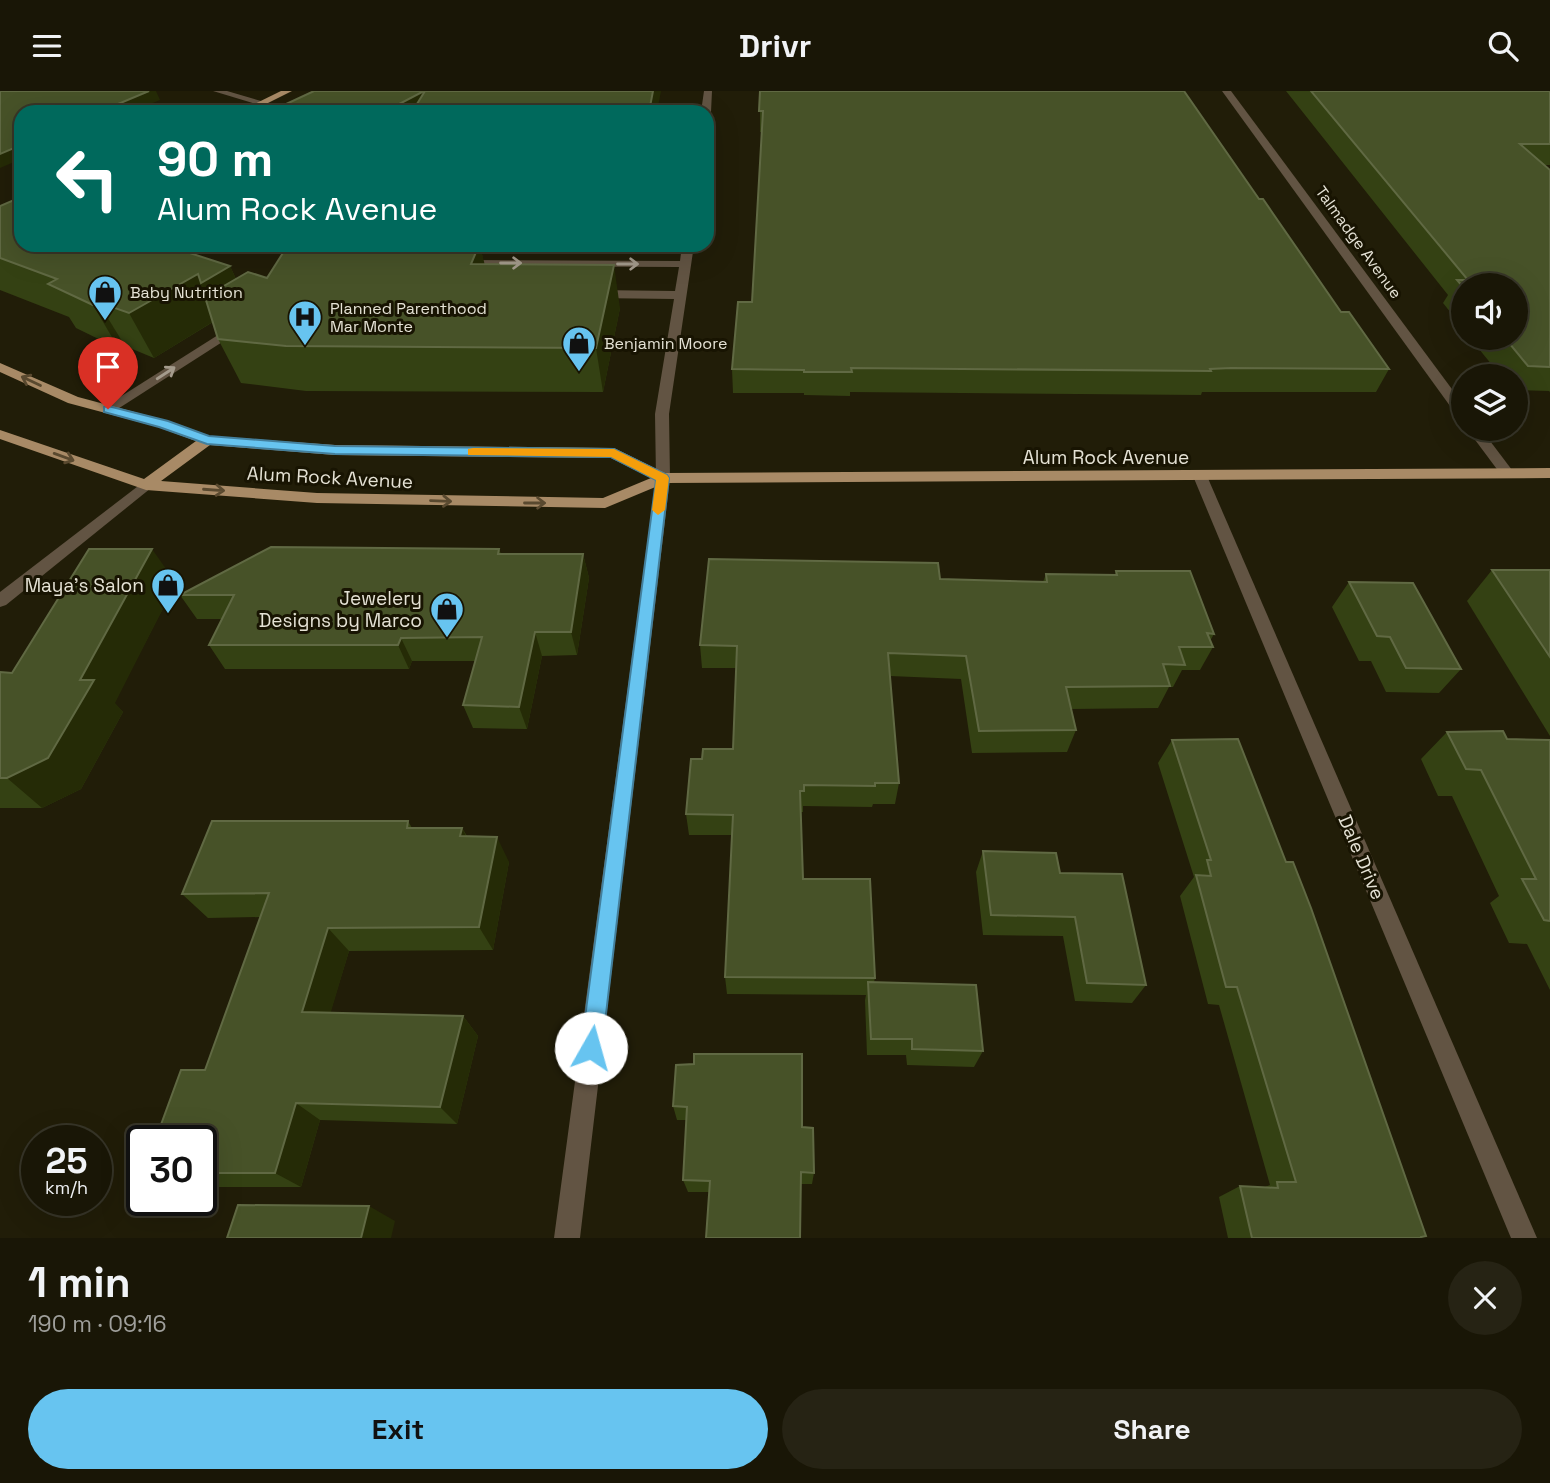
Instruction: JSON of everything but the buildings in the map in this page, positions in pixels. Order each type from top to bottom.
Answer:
[{"type":"main road","points":[[259,105],[288,91]]},
{"type":"main road","name":"Alum Rock Avenue","points":[[0,367],[73,400],[163,424],[207,440],[335,450],[614,453],[663,478]]},
{"type":"main road","name":"Alum Rock Avenue","points":[[0,434],[146,485],[317,498],[605,503],[663,478],[1550,473]]},
{"type":"main road","points":[[146,485],[207,440]]},
{"type":"street","points":[[217,91],[263,103]]},
{"type":"street","name":"Talmadge Avenue","points":[[1226,91],[1451,398]]},
{"type":"street","points":[[567,1238],[663,478],[662,414],[687,252]]},
{"type":"street","points":[[450,263],[685,264]]},
{"type":"street","points":[[582,294],[681,295]]},
{"type":"street","points":[[108,409],[251,318]]},
{"type":"street","points":[[1483,441],[1507,473]]},
{"type":"street","name":"Dale Drive","points":[[1200,476],[1524,1238]]},
{"type":"street","points":[[0,601],[146,485]]},
{"type":"slow traffic","points":[[473,452],[614,453],[663,478],[658,510]]},
{"type":"place","name":"Baby Nutrition","points":[[105,322]]},
{"type":"place","name":"Planned Parenthood Mar Monte","points":[[305,347]]},
{"type":"place","name":"Benjamin Moore","points":[[579,373]]},
{"type":"place","name":"Maya's Salon","points":[[168,615]]},
{"type":"place","name":"Jewelery Designs by Marco","points":[[447,639]]},
{"type":"route","points":[[108,409],[163,424],[207,440],[335,450],[614,453],[663,478],[591,1048]]}]
